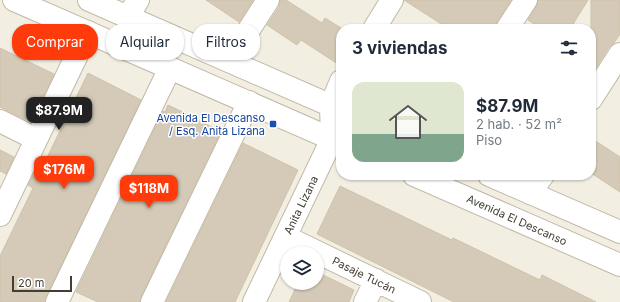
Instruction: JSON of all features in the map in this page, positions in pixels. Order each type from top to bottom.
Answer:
[{"type":"street","points":[[14,0],[70,24]]},
{"type":"street","points":[[89,0],[133,8],[229,61],[336,108]]},
{"type":"street","points":[[229,61],[268,0]]},
{"type":"street","points":[[377,24],[392,0]]},
{"type":"street","points":[[510,24],[526,0]]},
{"type":"street","points":[[98,36],[336,141]]},
{"type":"street","points":[[596,92],[620,54]]},
{"type":"street","points":[[0,215],[74,60]]},
{"type":"street","points":[[57,302],[170,68]]},
{"type":"street","points":[[152,302],[249,102]]},
{"type":"street","points":[[0,121],[36,139]]},
{"type":"street","name":"Anita Lizana","points":[[254,302],[286,237],[336,143]]},
{"type":"street","name":"Avenida El Descanso","points":[[425,180],[620,265]]},
{"type":"street","points":[[500,180],[620,232]]},
{"type":"street","points":[[530,193],[539,180]]},
{"type":"street","name":"Pasaje Tucán","points":[[286,237],[420,302]]},
{"type":"street","points":[[365,302],[376,280]]},
{"type":"building","points":[[206,0],[253,0],[239,22]]},
{"type":"building","points":[[280,0],[286,0],[322,23],[325,18],[336,25],[336,63],[301,40],[297,45],[267,25],[279,7]]},
{"type":"building","points":[[404,0],[511,0],[496,24],[441,24]]},
{"type":"building","points":[[538,0],[588,0],[573,24],[534,24],[528,20],[536,7]]},
{"type":"building","points":[[591,0],[620,0],[620,34],[614,43],[609,47],[596,68],[596,24],[591,24]]},
{"type":"building","points":[[0,48],[12,54],[12,60],[25,60],[54,74],[31,122],[0,107]]},
{"type":"building","points":[[88,73],[141,100],[46,297],[45,302],[0,302],[0,256],[33,188],[28,185],[37,168],[41,170]]},
{"type":"building","points":[[168,105],[221,131],[141,297],[140,302],[98,302],[76,292],[163,111],[165,112]]},
{"type":"building","points":[[596,141],[620,157],[620,192],[596,176]]},
{"type":"building","points":[[243,143],[298,170],[235,302],[166,302]]},
{"type":"building","points":[[0,150],[14,157],[6,174],[0,171]]},
{"type":"building","points":[[340,186],[452,240],[453,238],[540,280],[542,275],[596,302],[454,302],[317,234]]},
{"type":"building","points":[[324,275],[354,290],[349,302],[289,302],[295,290],[324,290]]},
{"type":"place","name":"Avenida El Descanso / Esq. Anita Lizana","points":[[273,124]]}]
